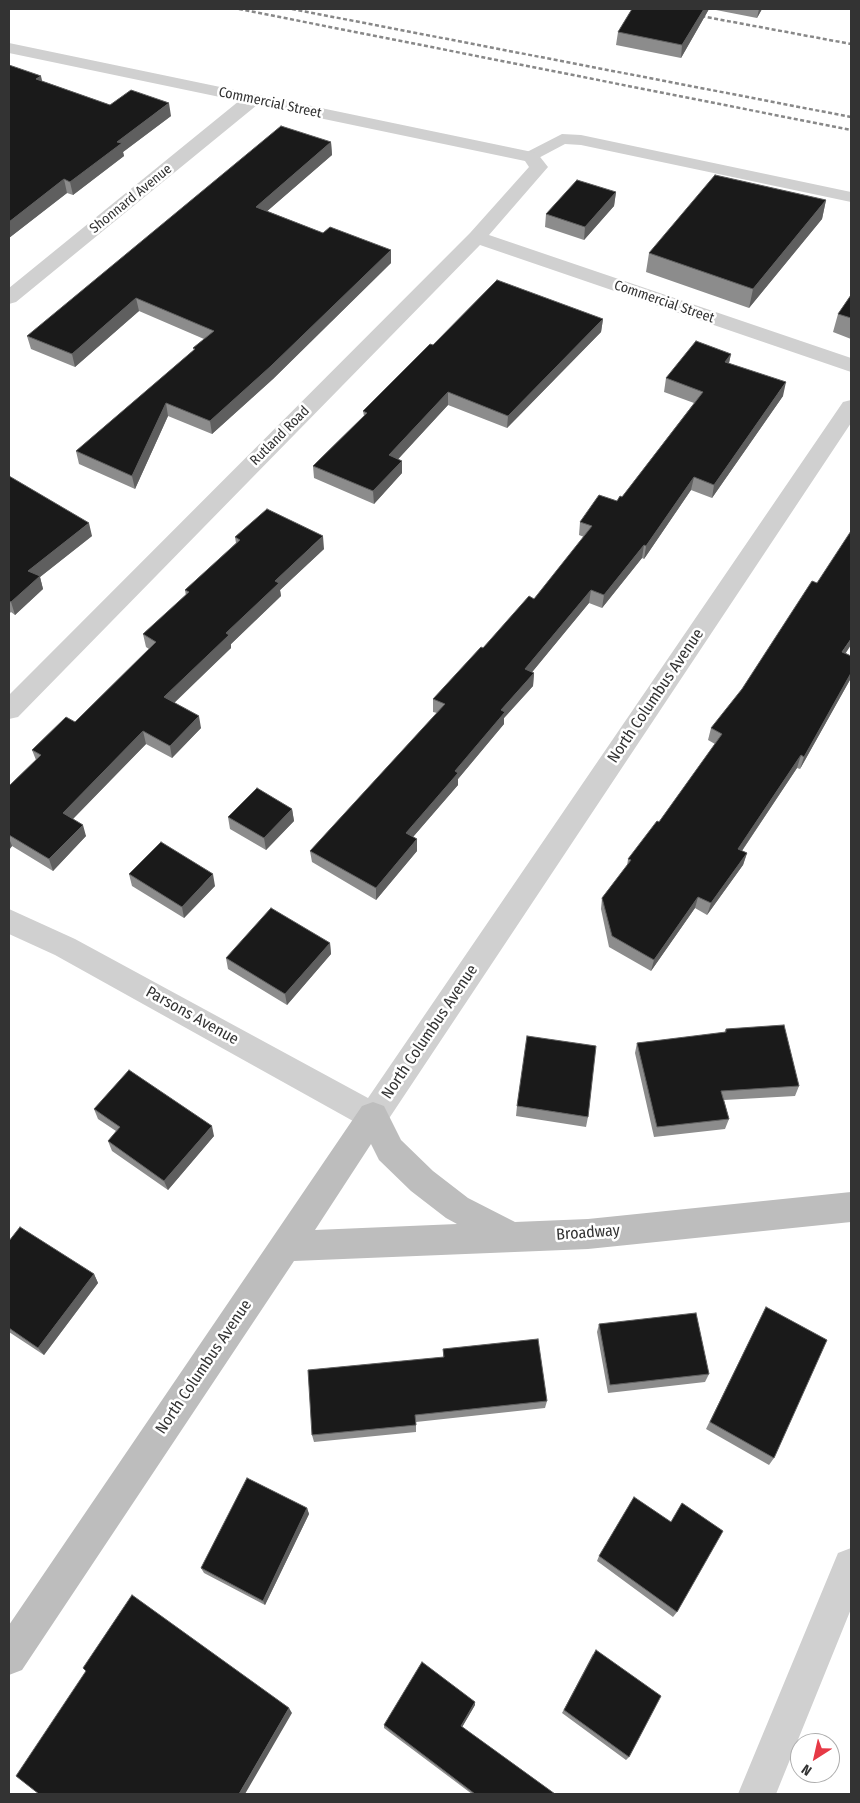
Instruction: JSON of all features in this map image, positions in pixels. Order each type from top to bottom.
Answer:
[{"type":"street","name":"Commercial Street","points":[[9,48],[531,158]]},
{"type":"street","name":"Shonnard Avenue","points":[[9,298],[254,99]]},
{"type":"street","name":"Rutland Road","points":[[9,710],[477,237],[538,167],[531,158]]},
{"type":"street","name":"Commercial Street","points":[[477,237],[851,365]]},
{"type":"street","name":"North Columbus Avenue","points":[[9,1657],[851,407]]},
{"type":"street","name":"Parsons Avenue","points":[[9,921],[65,947],[373,1116]]},
{"type":"street","points":[[373,1116],[390,1150],[422,1181],[457,1208],[512,1237]]},
{"type":"street","name":"Broadway","points":[[285,1246],[588,1234],[851,1207]]},
{"type":"street","points":[[757,1794],[851,1566]]},
{"type":"lane","points":[[531,158],[562,139],[581,140],[851,197]]},
{"type":"building","points":[[632,9],[704,9],[682,45],[618,32]]},
{"type":"building","points":[[9,65],[41,76],[36,79],[110,105],[131,90],[169,103],[117,142],[122,143],[70,182],[64,179],[9,222]]},
{"type":"building","points":[[281,126],[331,142],[256,207],[323,233],[330,227],[391,250],[271,366],[210,421],[166,403],[132,476],[76,451],[214,331],[136,298],[72,354],[27,336]]},
{"type":"building","points":[[715,175],[826,200],[753,289],[649,253]]},
{"type":"building","points":[[577,180],[616,192],[585,227],[546,214]]},
{"type":"building","points":[[497,280],[603,319],[508,416],[448,392],[389,455],[402,461],[373,491],[313,466],[367,413],[363,411],[430,344],[433,345]]},
{"type":"building","points":[[851,295],[851,318],[838,314]]},
{"type":"building","points":[[696,341],[731,354],[725,362],[786,382],[714,485],[694,477],[646,546],[644,545],[604,595],[591,590],[525,669],[534,673],[501,710],[505,712],[455,771],[458,773],[406,833],[417,839],[376,888],[310,851],[445,704],[433,699],[481,647],[483,648],[529,596],[534,599],[592,526],[580,522],[599,495],[617,501],[620,496],[622,497],[703,392],[666,378]]},
{"type":"building","points":[[9,476],[89,523],[28,571],[40,576],[11,602],[9,601]]},
{"type":"building","points":[[267,509],[323,536],[275,581],[279,583],[226,633],[229,635],[164,697],[199,716],[170,746],[143,731],[63,813],[83,825],[49,859],[9,835],[9,786],[41,755],[32,750],[66,717],[75,722],[156,642],[143,634],[189,592],[185,590],[240,540],[235,537]]},
{"type":"building","points":[[851,531],[851,639],[842,652],[851,656],[851,673],[804,757],[801,755],[738,849],[747,853],[711,903],[698,897],[654,960],[612,936],[602,898],[631,860],[628,859],[657,821],[659,822],[722,734],[711,728],[742,689],[812,581],[817,583]]},
{"type":"building","points":[[257,788],[292,809],[264,838],[228,817]]},
{"type":"building","points":[[161,842],[213,874],[182,907],[129,874]]},
{"type":"building","points":[[271,908],[330,943],[285,994],[226,958]]},
{"type":"building","points":[[784,1025],[799,1086],[721,1091],[729,1119],[657,1127],[637,1043],[726,1032],[726,1029]]},
{"type":"building","points":[[527,1036],[596,1046],[588,1117],[517,1106]]},
{"type":"building","points":[[129,1070],[212,1126],[164,1181],[108,1141],[120,1127],[94,1109]]},
{"type":"building","points":[[20,1227],[94,1274],[38,1348],[9,1328],[9,1241]]},
{"type":"building","points":[[766,1307],[827,1340],[774,1458],[710,1422]]},
{"type":"building","points":[[696,1313],[709,1374],[610,1385],[599,1324]]},
{"type":"building","points":[[538,1339],[547,1401],[415,1415],[416,1425],[312,1435],[308,1370],[444,1357],[443,1349]]},
{"type":"building","points":[[247,1478],[307,1508],[263,1601],[201,1568]]},
{"type":"building","points":[[634,1497],[671,1522],[682,1503],[723,1531],[677,1612],[599,1556]]},
{"type":"building","points":[[132,1595],[289,1708],[239,1794],[39,1794],[16,1776],[86,1671],[83,1668]]},
{"type":"building","points":[[596,1650],[661,1696],[629,1757],[564,1710]]},
{"type":"building","points":[[422,1662],[475,1702],[461,1726],[555,1794],[475,1794],[384,1725]]},
{"type":"railway","points":[[239,9],[851,130]]},
{"type":"railway","points":[[292,9],[851,117]]},
{"type":"railway","points":[[663,9],[851,44]]}]
